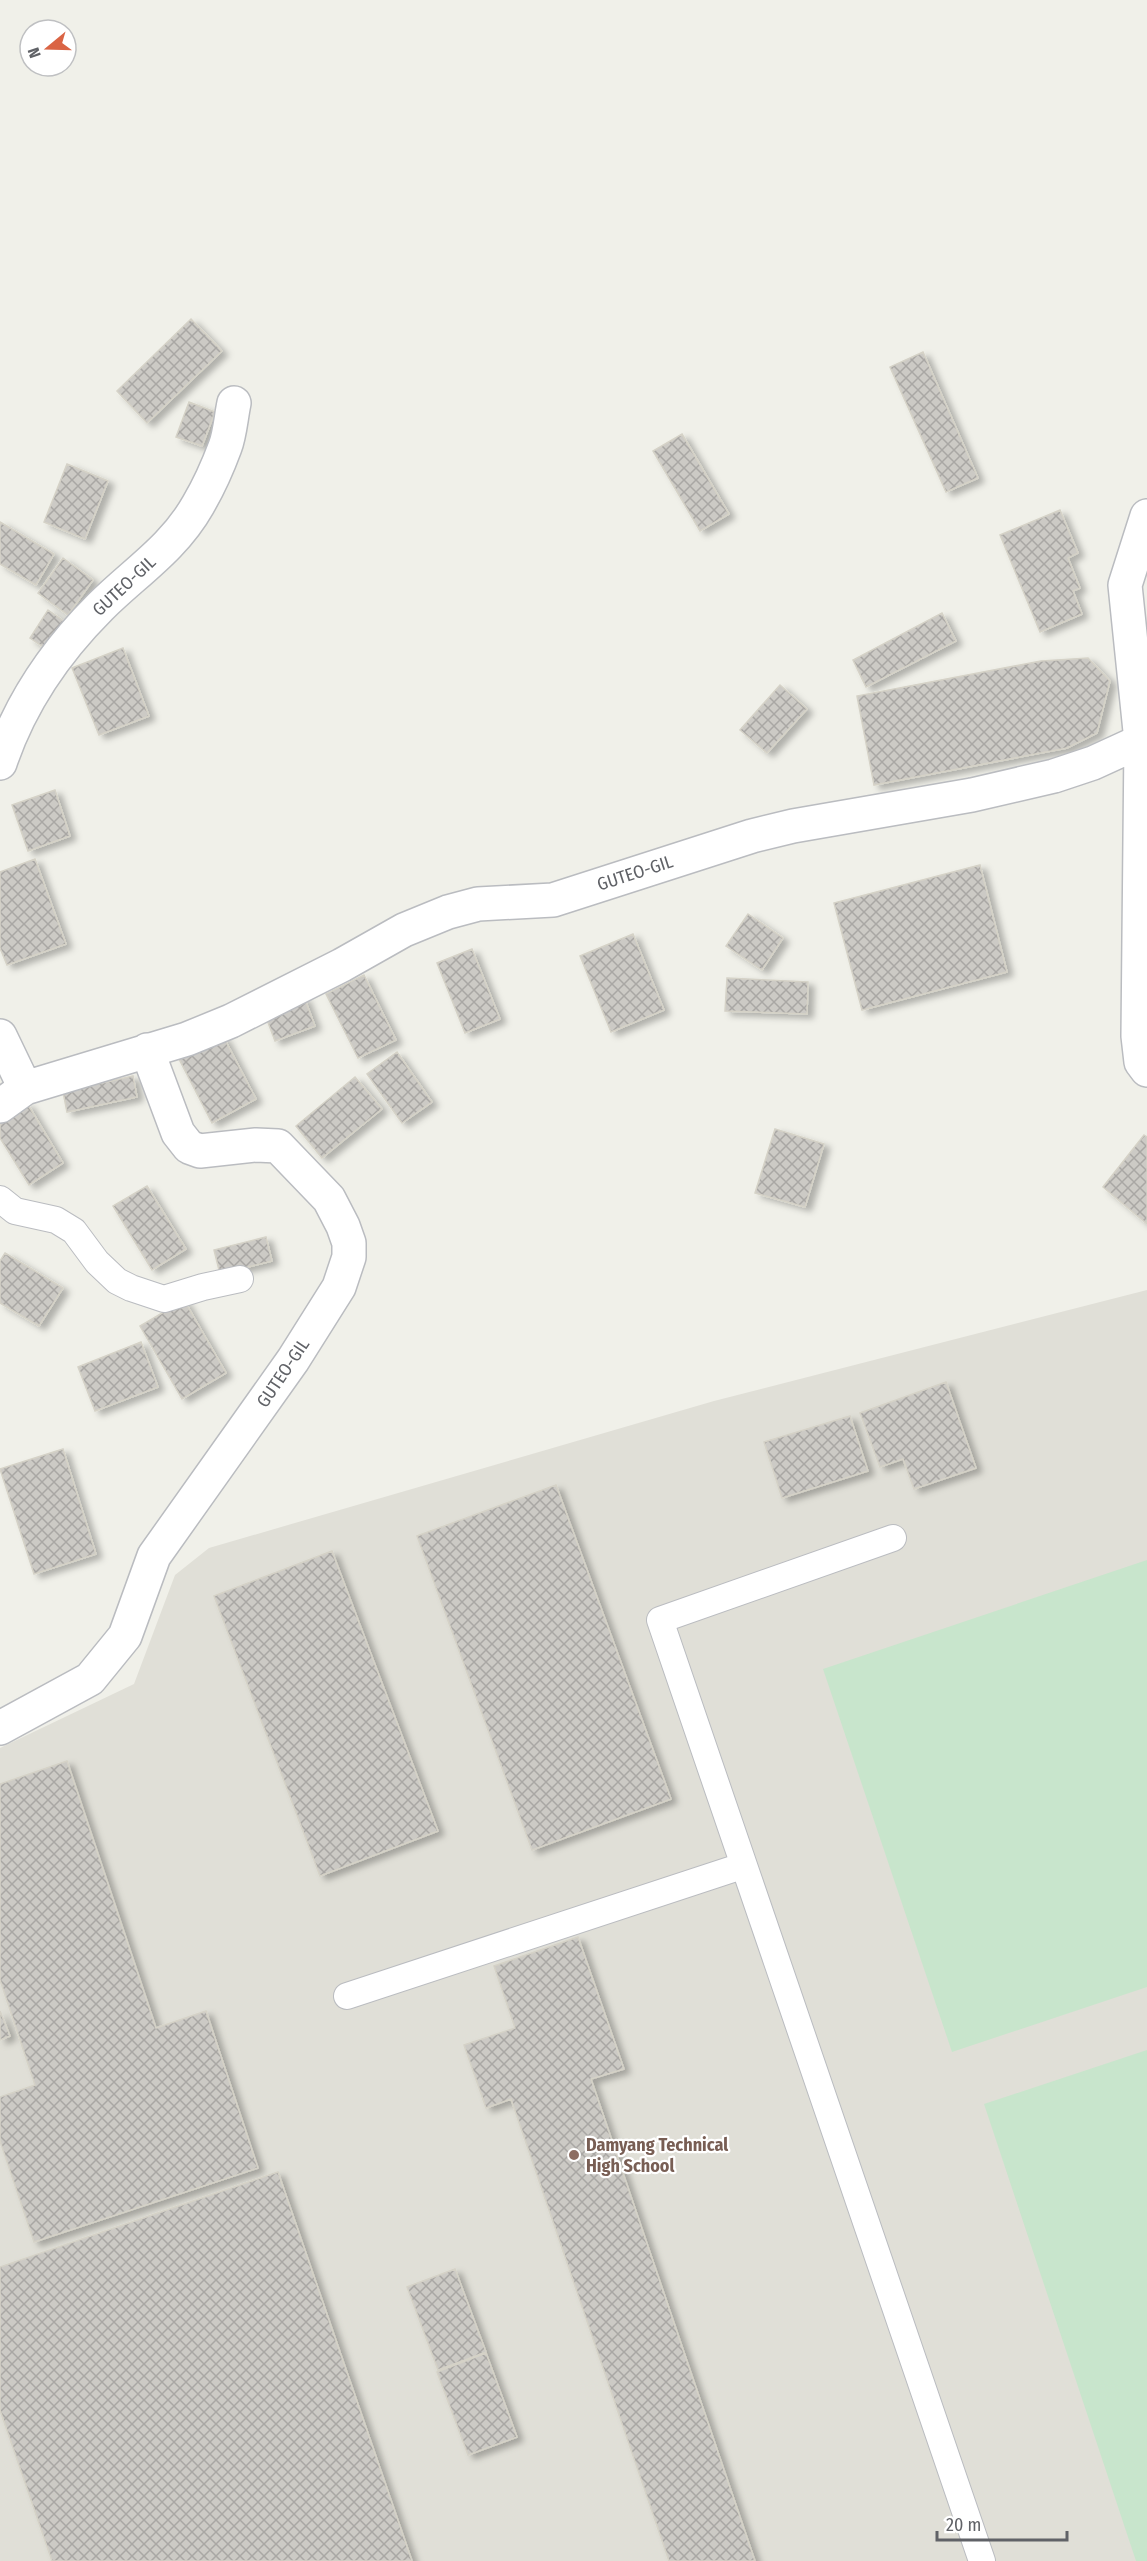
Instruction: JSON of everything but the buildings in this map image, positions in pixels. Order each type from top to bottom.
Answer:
[{"type":"street","name":"GUTEO-GIL","points":[[0,763],[6,743],[33,689],[61,650],[101,606],[138,575],[172,541],[198,506],[226,446],[234,403]]},
{"type":"street","points":[[1147,516],[1125,585],[1142,741],[1138,1036],[1141,1062],[1147,1070]]},
{"type":"street","name":"GUTEO-GIL","points":[[0,1036],[13,1097],[147,1050],[187,1039],[231,1021],[342,965],[404,930],[448,912],[478,904],[553,900],[752,836],[793,826],[972,795],[1054,776],[1092,763],[1142,741]]},
{"type":"street","name":"GUTEO-GIL","points":[[0,1728],[90,1679],[125,1636],[154,1556],[304,1342],[339,1287],[349,1257],[349,1244],[343,1226],[329,1199],[278,1146],[255,1145],[200,1151],[189,1147],[178,1133],[147,1050]]},
{"type":"lane","points":[[0,1199],[15,1211],[56,1220],[74,1231],[97,1262],[117,1281],[131,1288],[164,1299],[240,1279]]},
{"type":"lane","points":[[893,1538],[660,1620],[742,1866],[982,2561]]},
{"type":"lane","points":[[347,1996],[742,1866]]},
{"type":"shaded area","name":"Damyang Technical High School","points":[[1147,1290],[1147,2561],[0,2561],[0,1748],[134,1684],[175,1575],[209,1548],[714,1401]]},
{"type":"green space","points":[[1147,1560],[1147,1987],[952,2052],[823,1669]]},
{"type":"green space","points":[[1147,2050],[1147,2561],[1136,2561],[984,2104]]},
{"type":"place","name":"Damyang Technical High School","points":[[574,2155]]}]
